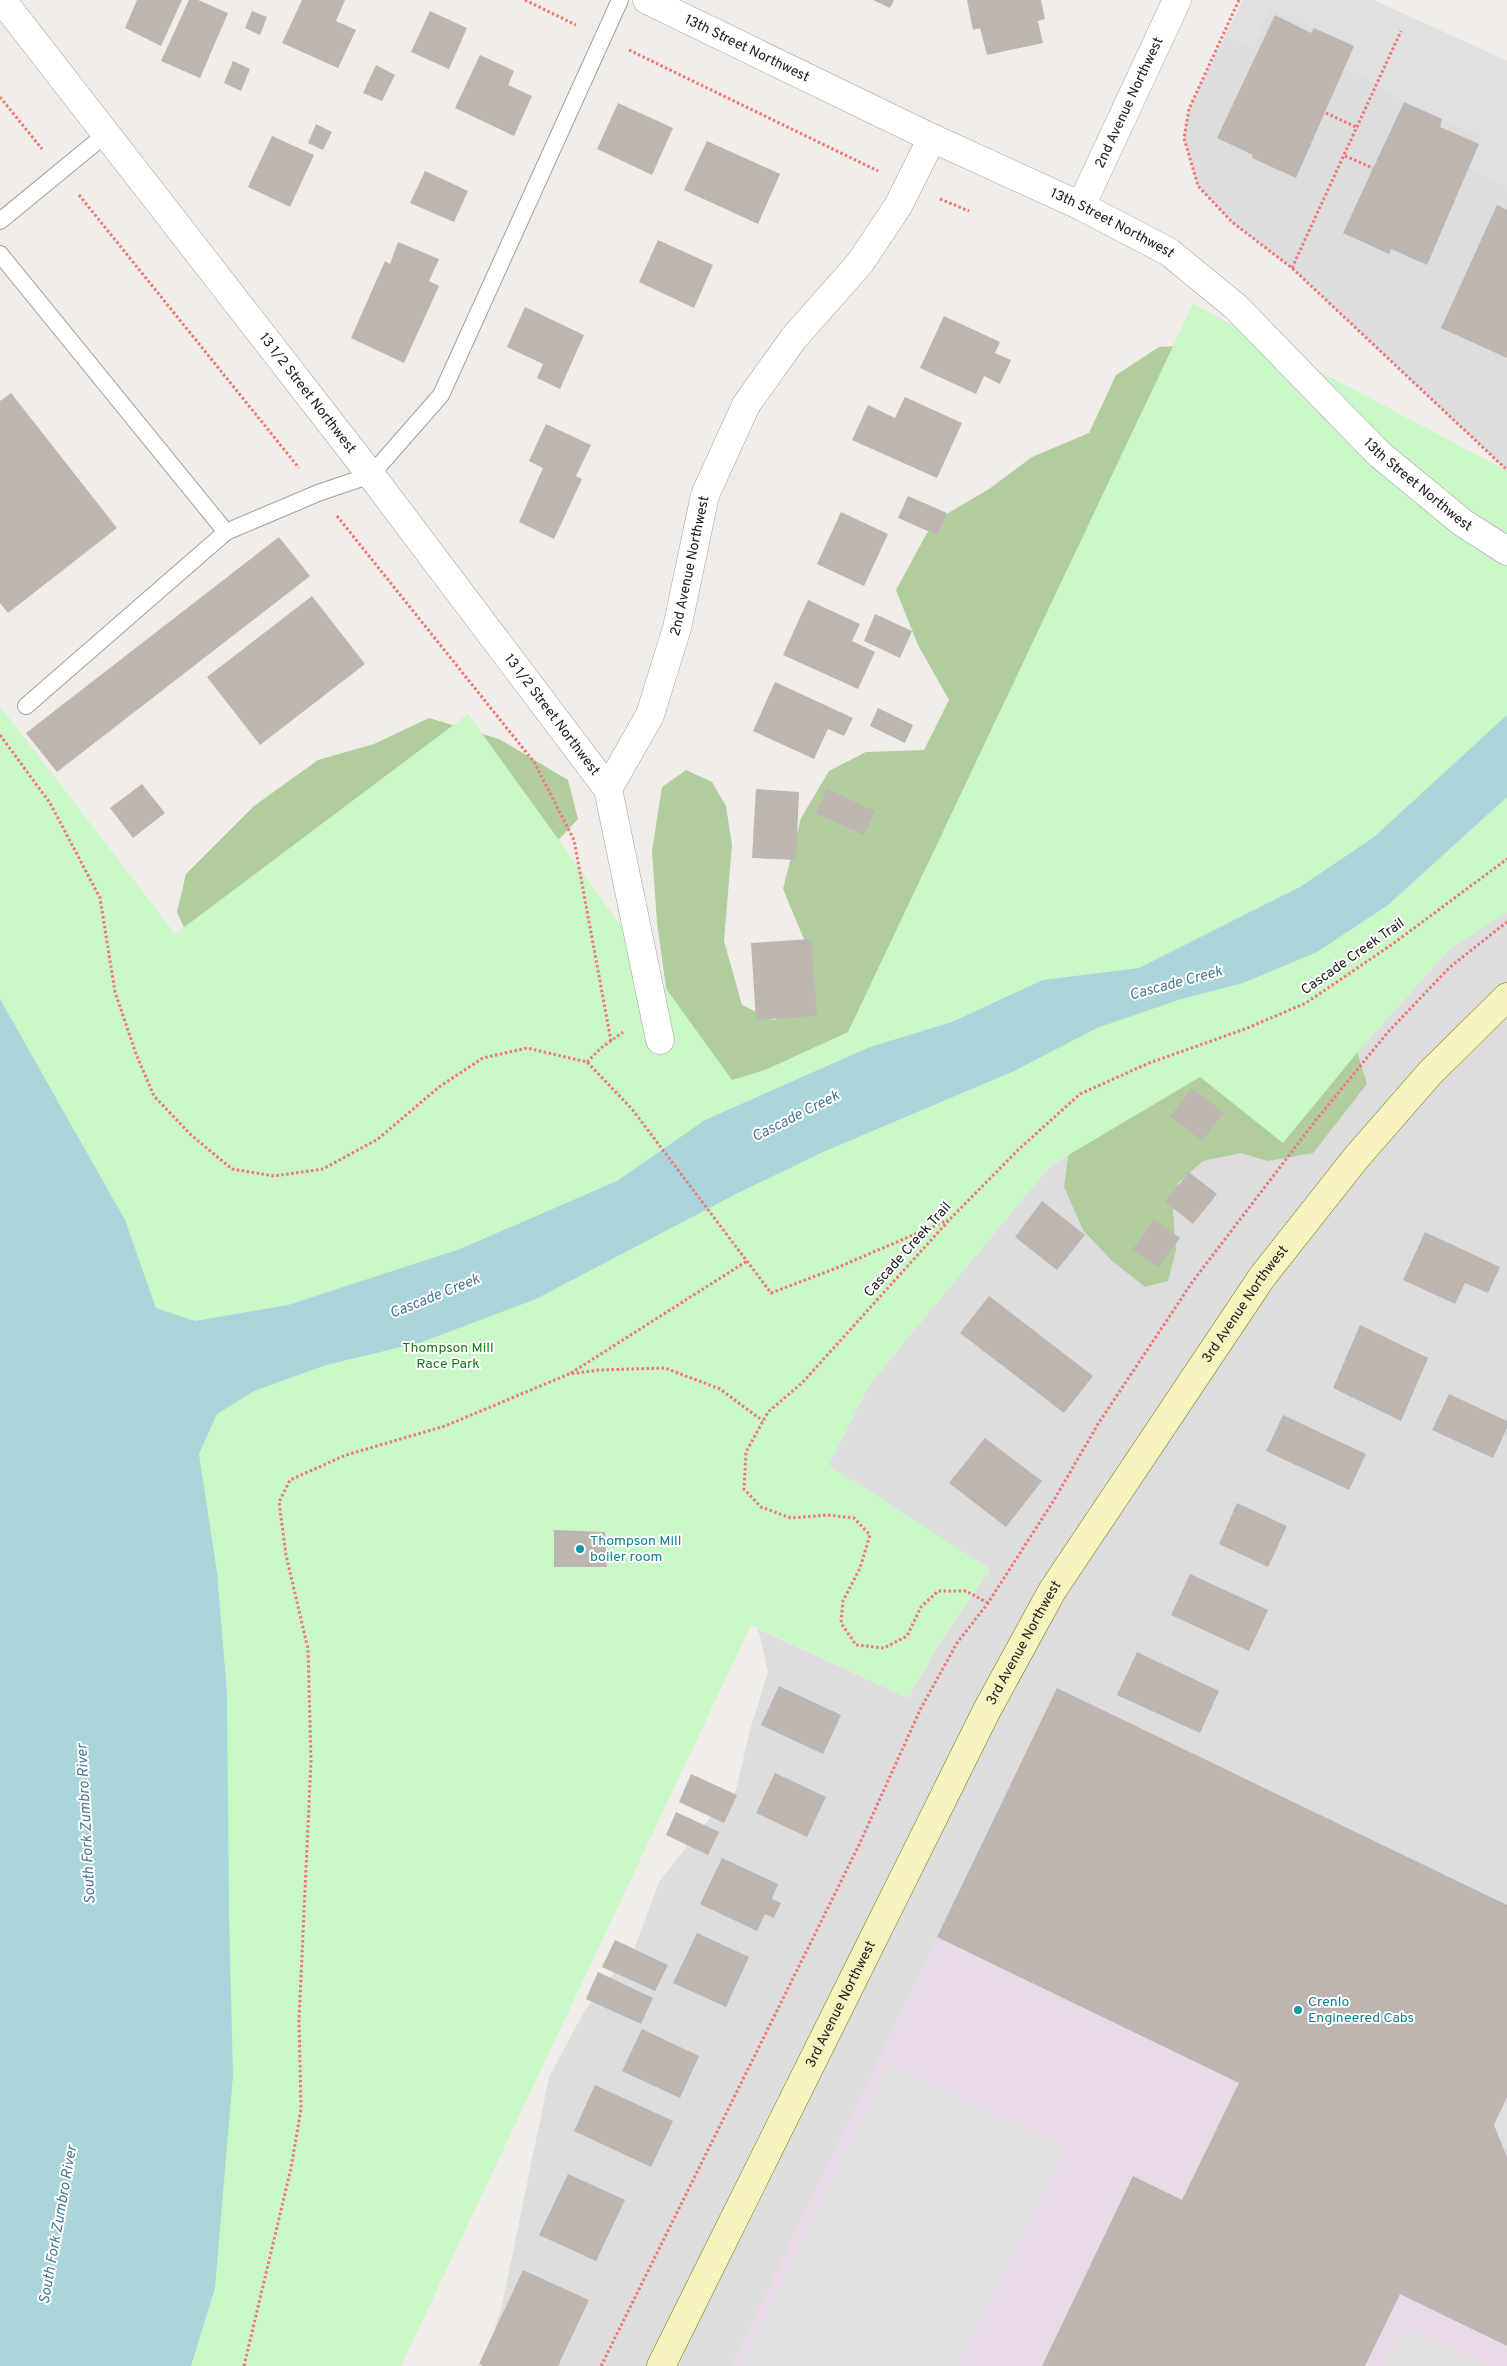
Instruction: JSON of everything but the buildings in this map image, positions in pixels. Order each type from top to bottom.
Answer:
[{"type":"main road","name":"3rd Avenue Northwest","points":[[661,2366],[987,1710],[1052,1592],[1262,1278],[1356,1158],[1417,1087],[1507,997]]},
{"type":"street","name":"13 1/2 Street Northwest","points":[[2,0],[371,475],[608,789]]},
{"type":"street","name":"13th Street Northwest","points":[[647,0],[932,138],[1081,206],[1169,252],[1236,307],[1378,453],[1463,523],[1507,551]]},
{"type":"street","name":"2nd Avenue Northwest","points":[[1081,206],[1176,0]]},
{"type":"street","name":"2nd Avenue Northwest","points":[[608,789],[650,715],[677,628],[706,495],[746,405],[793,340],[860,262],[898,206],[932,138]]},
{"type":"street","points":[[608,789],[659,1033]]},
{"type":"lane","points":[[26,706],[226,532],[318,493],[371,475],[441,396],[620,0]]},
{"type":"lane","points":[[0,221],[106,134]]},
{"type":"lane","points":[[0,254],[226,532]]},
{"type":"path","points":[[525,0],[908,186],[969,211]]},
{"type":"path","points":[[1239,0],[1189,109],[1184,138],[1198,186],[1232,222],[1292,268],[1507,470]]},
{"type":"path","points":[[1292,268],[1401,31]]},
{"type":"path","points":[[0,97],[534,762],[574,840],[611,1041]]},
{"type":"path","points":[[1326,113],[1358,128]]},
{"type":"path","points":[[1345,156],[1373,168]]},
{"type":"path","points":[[0,735],[50,803],[100,898],[115,992],[136,1054],[154,1096],[191,1135],[232,1170],[274,1176],[323,1169],[378,1139],[439,1087],[484,1058],[527,1048],[587,1062],[632,1109],[771,1293],[834,1269],[951,1218]]},
{"type":"path","name":"Cascade Creek Trail","points":[[988,1603],[966,1590],[938,1592],[921,1607],[907,1636],[884,1648],[856,1645],[842,1623],[843,1601],[860,1568],[870,1535],[854,1518],[828,1514],[791,1518],[761,1507],[744,1489],[746,1452],[768,1412],[802,1383],[951,1218],[1019,1150],[1080,1094],[1149,1063],[1245,1029],[1306,1003],[1394,943],[1507,859]]},
{"type":"path","points":[[601,2366],[859,1845],[921,1708],[957,1643],[988,1603],[1054,1500],[1098,1424],[1198,1273],[1316,1120],[1388,1032],[1450,967],[1507,922]]},
{"type":"path","points":[[587,1062],[625,1031],[659,1033]]},
{"type":"path","points":[[244,2366],[291,2168],[301,2109],[299,2020],[312,1761],[308,1649],[286,1554],[279,1502],[290,1480],[298,1476],[346,1455],[445,1426],[569,1374],[747,1260]]},
{"type":"path","points":[[569,1374],[599,1370],[665,1368],[720,1389],[763,1421]]},
{"type":"shaded area","points":[[1243,0],[1373,0],[1507,61],[1507,470],[1292,268],[1232,222],[1198,186],[1184,138],[1189,109]]},
{"type":"shaded area","points":[[1243,0],[1373,0],[1507,61],[1507,186],[1469,168],[1482,137],[1404,102],[1377,84],[1346,69],[1355,47],[1270,9],[1253,49],[1226,37]]},
{"type":"shaded area","points":[[1507,912],[1507,1905],[731,2366],[483,2366],[502,2305],[549,2077],[585,2010],[635,1947],[659,1882],[703,1826],[736,1790],[750,1730],[768,1672],[758,1629],[908,1698],[940,1643],[990,1570],[828,1465],[869,1385],[1050,1166],[1200,1077],[1284,1143],[1361,1048],[1449,950]]},
{"type":"shaded area","name":"Crenlo Engineered Cabs","points":[[1057,1688],[1507,1905],[1507,2366],[731,2366]]},
{"type":"shaded area","points":[[889,2064],[1063,2148],[958,2366],[742,2366]]},
{"type":"shaded area","points":[[1507,2097],[1507,2153],[1494,2125]]},
{"type":"shaded area","points":[[1404,2328],[1487,2366],[1386,2366]]},
{"type":"green space","name":"Thompson Mill Race Park","points":[[1193,304],[1507,471],[1507,912],[1449,950],[1361,1048],[1283,1143],[1200,1077],[1050,1166],[869,1385],[829,1465],[990,1569],[940,1643],[908,1698],[751,1625],[401,2366],[33,2366],[0,1289],[0,706],[175,934],[468,714],[732,1080],[765,1070],[848,1032]]},
{"type":"green space","points":[[1218,344],[1432,545],[776,1104],[715,1077],[671,1023],[657,923],[652,851],[662,787],[686,770],[712,782],[726,806],[732,845],[724,941],[742,1005],[774,1020],[808,996],[808,949],[783,889],[801,818],[829,771],[866,752],[924,750],[949,700],[918,645],[896,590],[933,522],[989,489],[1032,457],[1089,433],[1116,375],[1159,347]]},
{"type":"green space","points":[[429,718],[499,739],[568,780],[578,819],[536,864],[193,948],[177,912],[186,874],[254,806],[318,760],[374,744]]},
{"type":"green space","points":[[1354,1042],[1367,1084],[1313,1153],[1268,1161],[1241,1153],[1203,1161],[1178,1183],[1173,1212],[1176,1250],[1168,1281],[1145,1287],[1111,1260],[1083,1230],[1064,1187],[1070,1144],[1129,1084]]},
{"type":"water","points":[[1507,715],[1507,797],[1388,905],[1317,952],[1243,983],[1178,1000],[1097,1028],[1014,1071],[823,1152],[736,1194],[536,1299],[422,1342],[326,1365],[254,1391],[217,1414],[199,1454],[217,1572],[227,1693],[233,2075],[215,2288],[191,2366],[0,2366],[0,999],[125,1220],[156,1308],[195,1321],[288,1305],[460,1249],[617,1181],[705,1120],[870,1047],[952,1022],[1043,980],[1139,968],[1300,887],[1374,837]]},
{"type":"place","name":"Thompson Mill boiler room","points":[[580,1549]]},
{"type":"place","name":"Crenlo Engineered Cabs","points":[[1298,2010]]},
{"type":"water label","name":"Cascade Creek","points":[[1176,984]]},
{"type":"water label","name":"Cascade Creek","points":[[796,1117]]},
{"type":"water label","name":"Cascade Creek","points":[[435,1297]]},
{"type":"water label","name":"South Fork Zumbro River","points":[[87,1824]]},
{"type":"water label","name":"South Fork Zumbro River","points":[[59,2225]]}]
